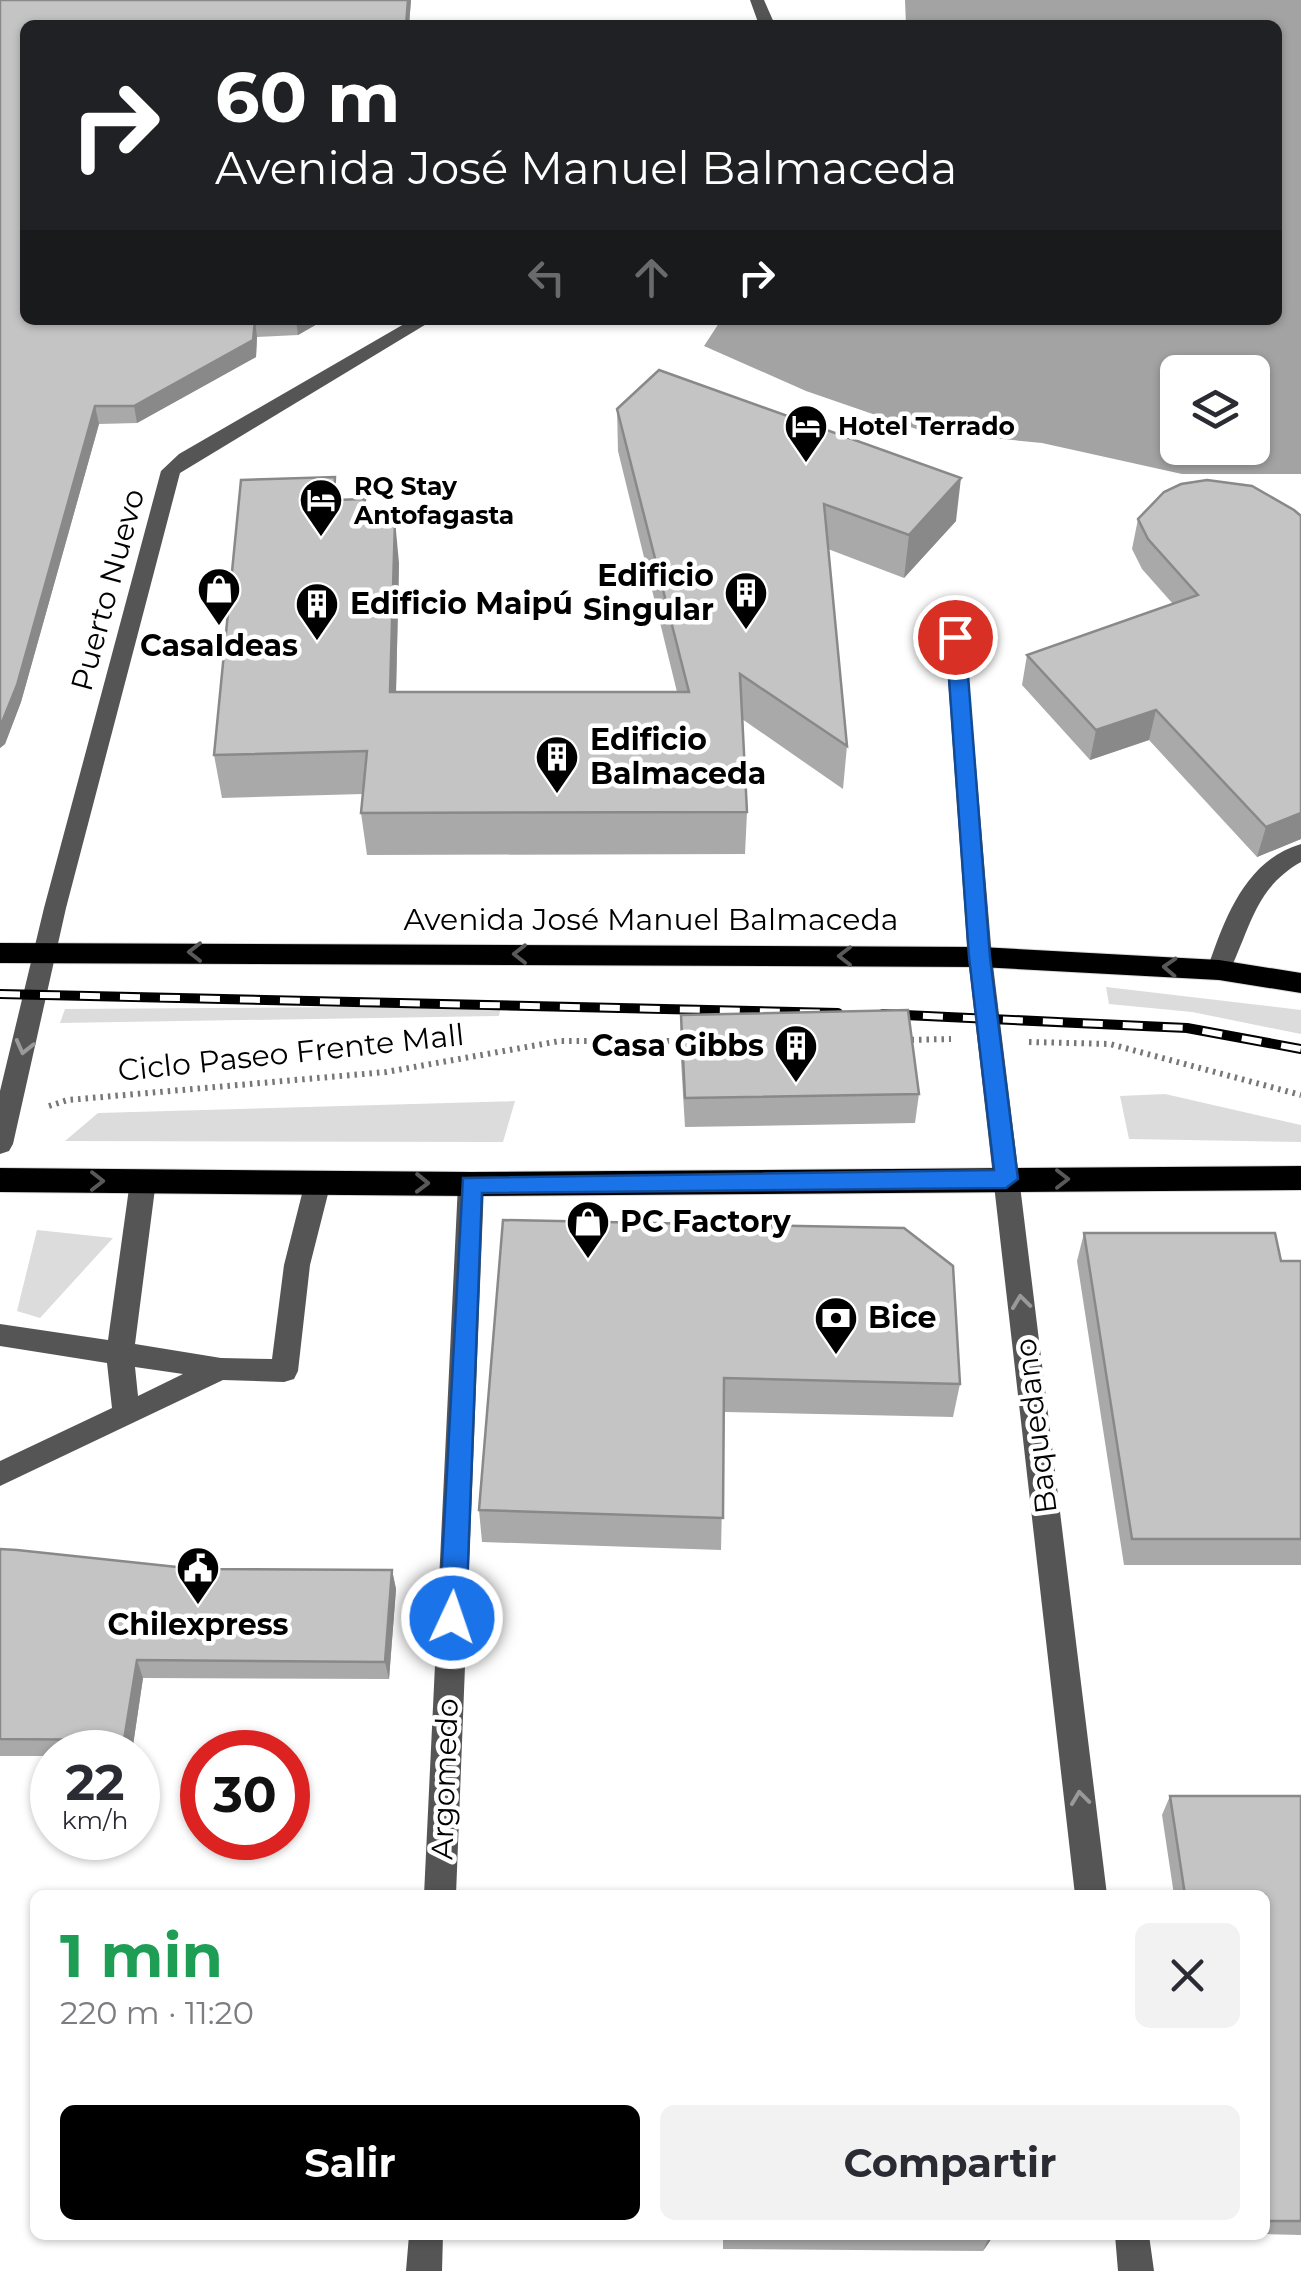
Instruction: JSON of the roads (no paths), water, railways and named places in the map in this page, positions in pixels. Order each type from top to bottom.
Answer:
[{"type":"highway","name":"Avenida José Manuel Balmaceda","points":[[0,953],[980,957],[1218,970],[1301,983]]},
{"type":"highway","points":[[0,1180],[471,1184],[1301,1178]]},
{"type":"street","name":"Puerto Nuevo","points":[[0,1144],[171,472],[186,458],[415,325]]},
{"type":"street","name":"Baquedano","points":[[955,637],[980,957],[1091,1890]]},
{"type":"street","points":[[1218,970],[1237,914],[1258,880],[1301,852]]},
{"type":"street","points":[[126,1416],[120,1354],[143,1181]]},
{"type":"street","points":[[0,1335],[220,1369],[284,1371],[297,1265],[318,1182]]},
{"type":"street","name":"Argomedo","points":[[440,1890],[471,1184]]},
{"type":"street","points":[[0,1474],[30,1456],[126,1416],[220,1369]]},
{"type":"street","points":[[424,2271],[426,2240]]},
{"type":"street","points":[[1133,2240],[1136,2271]]},
{"type":"railway","points":[[0,994],[838,1013]]},
{"type":"railway","points":[[883,1014],[1187,1028],[1301,1049]]},
{"type":"place","name":"Hotel Terrado","points":[[806,464]]},
{"type":"place","name":"RQ Stay Antofagasta","points":[[321,538]]},
{"type":"place","name":"CasaIdeas","points":[[219,627]]},
{"type":"place","name":"Edificio Singular","points":[[746,631]]},
{"type":"place","name":"Edificio Maipú","points":[[317,642]]},
{"type":"place","name":"Edificio Balmaceda","points":[[557,795]]},
{"type":"place","name":"Casa Gibbs","points":[[796,1084]]},
{"type":"place","name":"PC Factory","points":[[588,1260]]},
{"type":"place","name":"Bice","points":[[836,1356]]},
{"type":"place","name":"Chilexpress","points":[[198,1606]]}]
